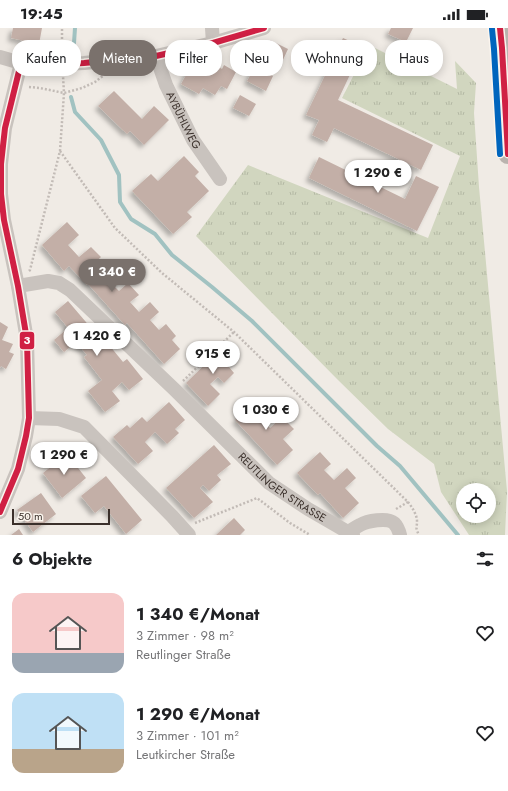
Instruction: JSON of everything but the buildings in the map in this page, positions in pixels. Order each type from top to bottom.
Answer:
[{"type":"main road","points":[[499,29],[502,48],[508,154]]},
{"type":"street","points":[[212,28],[214,40]]},
{"type":"street","points":[[222,41],[264,28]]},
{"type":"street","points":[[0,58],[12,61]]},
{"type":"street","name":"AYBÜHLWEG","points":[[157,59],[166,85],[192,140],[220,179]]},
{"type":"street","points":[[0,512],[18,469],[29,418],[27,340],[18,286],[4,220],[1,194],[5,128],[18,76]]},
{"type":"street","name":"REUTLINGER STRASSE","points":[[18,286],[48,281],[59,283],[70,290],[174,389],[268,482],[308,509],[350,533],[361,524],[387,520],[394,523],[398,528],[400,535]]},
{"type":"street","points":[[29,418],[59,419],[84,427],[186,532]]},
{"type":"path","points":[[62,28],[62,40]]},
{"type":"path","points":[[18,286],[30,270],[60,151],[64,93],[63,76]]},
{"type":"path","points":[[16,86],[40,88],[64,93],[82,88],[95,82],[102,76]]},
{"type":"path","points":[[60,151],[115,228],[162,273],[234,332],[408,502],[417,520],[416,529],[413,535]]},
{"type":"path","points":[[174,389],[234,332]]},
{"type":"path","points":[[186,532],[257,498],[290,523],[310,535]]},
{"type":"path","points":[[416,529],[419,535]]},
{"type":"green space","points":[[377,49],[385,53],[385,76],[431,76],[457,89],[455,61],[476,83],[474,113],[479,187],[507,491],[505,535],[469,535],[461,523],[496,523],[496,483],[456,483],[456,515],[441,492],[434,464],[388,429],[196,236],[248,165],[428,238],[460,156],[342,98],[353,76],[377,76]]},
{"type":"waterway","points":[[74,40],[75,28]]},
{"type":"waterway","points":[[71,97],[75,112],[101,140],[119,175],[120,202],[131,219],[155,234],[172,255],[252,321],[377,446],[400,466],[458,535]]},
{"type":"transit line","name":"3","points":[[0,512],[18,469],[29,418],[27,340],[18,286],[4,220],[1,194],[1,164],[5,128],[21,63],[84,63],[156,56],[213,43],[264,28]]},
{"type":"transit line","name":"3","points":[[500,28],[508,154]]},
{"type":"transit line","points":[[492,29],[500,154]]}]
